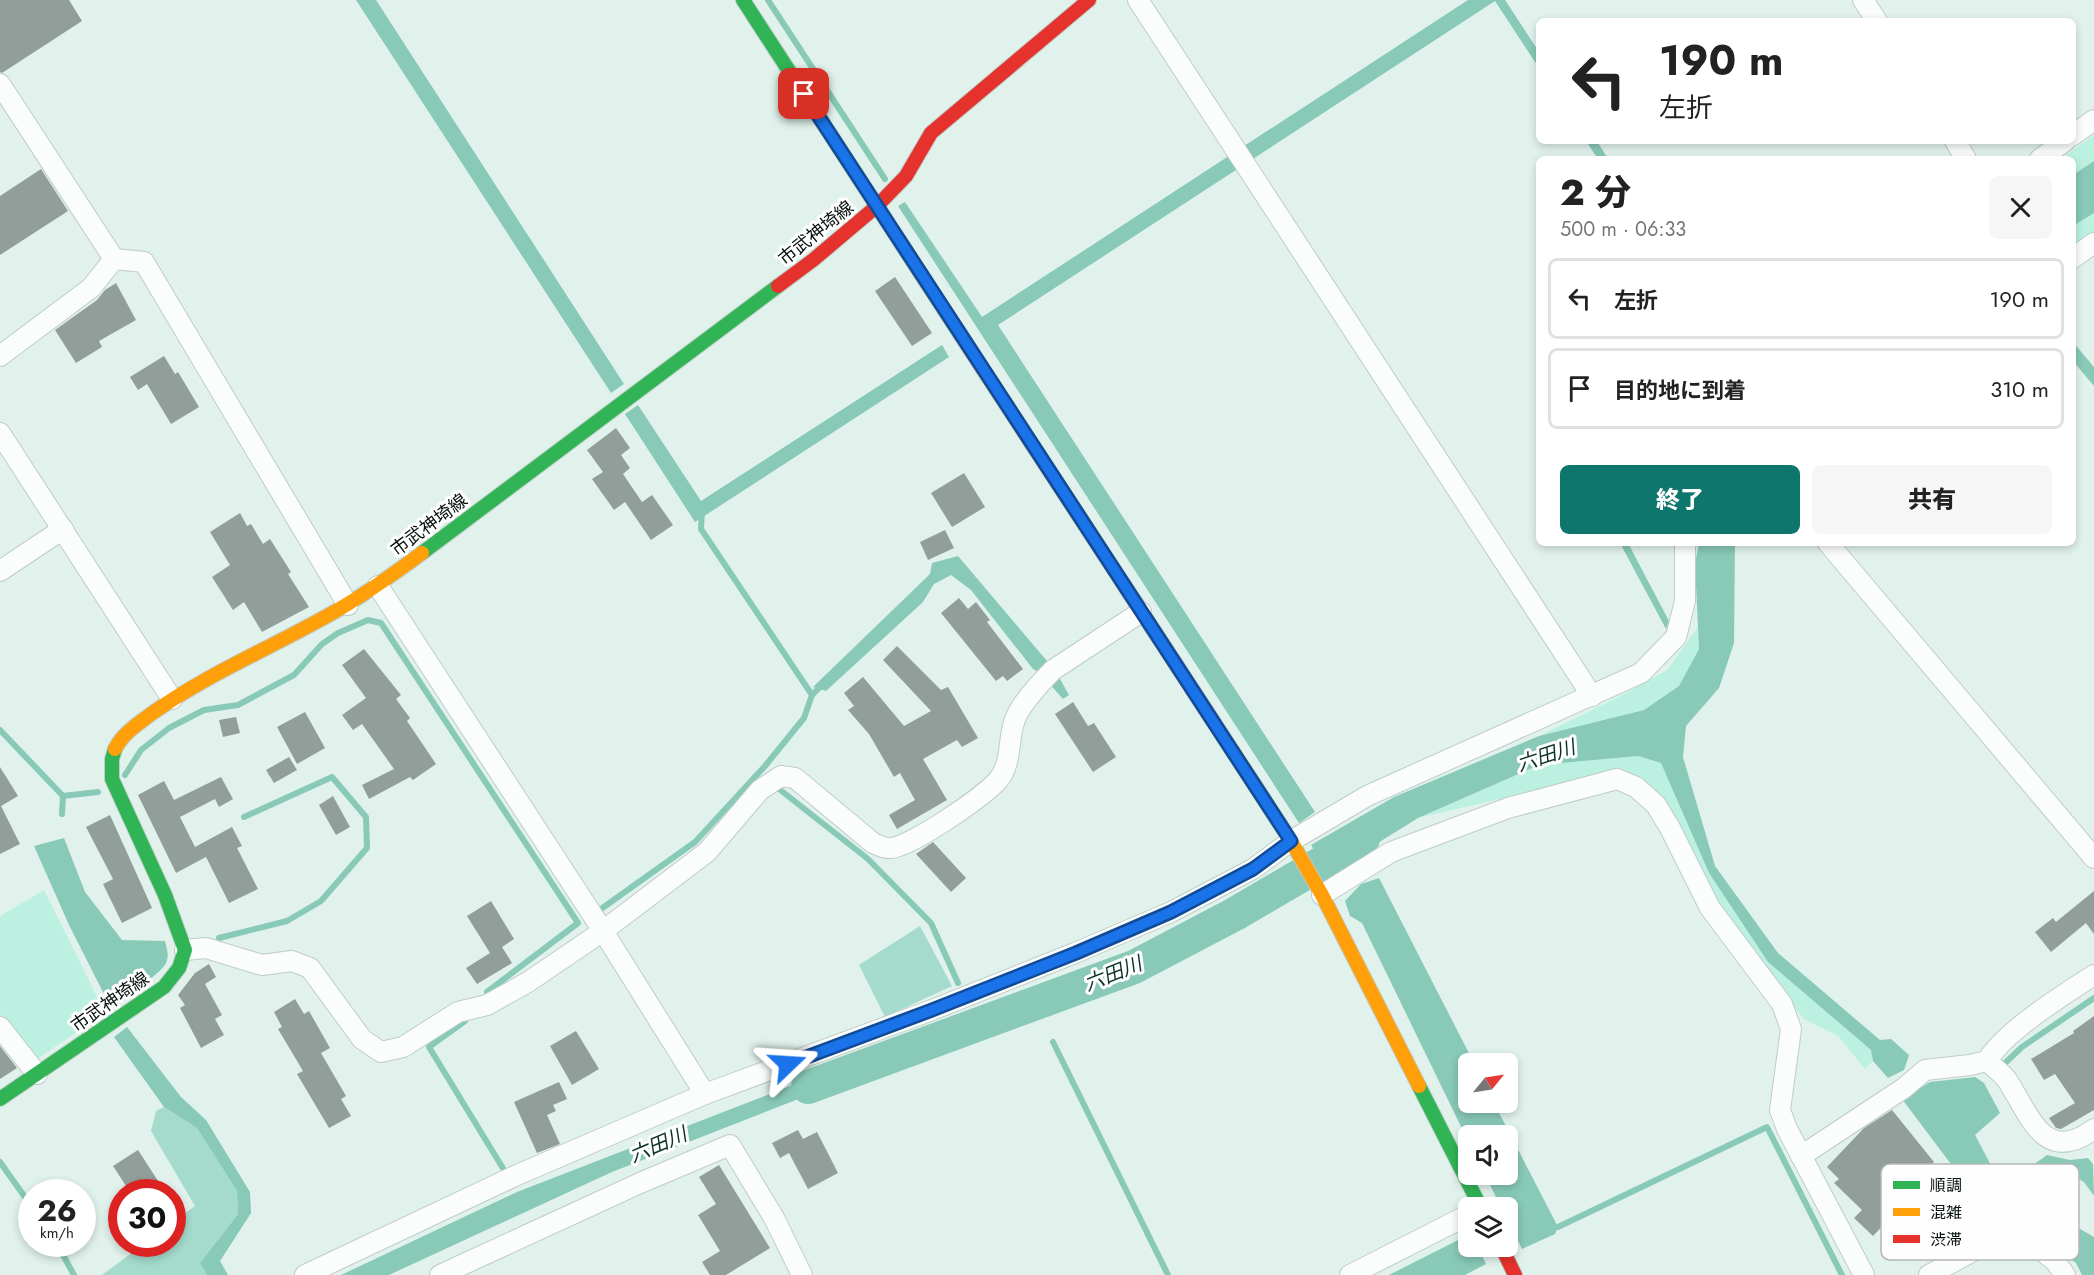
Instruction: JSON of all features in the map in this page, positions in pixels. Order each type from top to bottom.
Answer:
[{"type":"main road","points":[[743,0],[1291,841],[1322,895],[1475,1197]]},
{"type":"main road","name":"市武神埼線","points":[[0,1099],[164,987],[179,968],[185,950],[165,895],[112,779],[111,760],[119,742],[172,699],[219,671],[348,605],[378,586],[813,260],[877,206],[906,176],[938,127],[1062,20],[1089,0]]},
{"type":"main road","points":[[1506,1257],[1515,1275]]},
{"type":"street","points":[[1138,0],[1592,696]]},
{"type":"street","points":[[1863,0],[1875,18]]},
{"type":"street","points":[[0,84],[114,259]]},
{"type":"street","points":[[2076,133],[2094,120]]},
{"type":"street","points":[[2044,156],[2061,144]]},
{"type":"street","points":[[2076,256],[2094,243]]},
{"type":"street","points":[[0,356],[91,288],[114,259]]},
{"type":"street","points":[[114,259],[144,262],[348,605]]},
{"type":"street","points":[[0,433],[172,699]]},
{"type":"street","points":[[0,571],[63,529]]},
{"type":"street","points":[[305,1275],[517,1175],[705,1094],[932,1010],[1076,953],[1171,912],[1253,869],[1291,841],[1367,796],[1641,673],[1676,637],[1685,601],[1685,546]]},
{"type":"street","points":[[1831,546],[2094,858]]},
{"type":"street","points":[[378,586],[603,931],[705,1094]]},
{"type":"street","points":[[185,950],[206,948],[262,965],[292,961],[310,968],[362,1039],[381,1052],[402,1047],[458,1012],[487,1005],[528,982],[603,931],[707,852],[760,790],[781,776],[795,778],[873,843],[889,849],[907,843],[966,806],[1000,778],[1009,756],[1015,717],[1048,675],[1141,612]]},
{"type":"street","points":[[1322,895],[1391,852],[1508,808],[1617,779],[1636,787],[1656,805],[1710,908],[1782,1004],[1791,1029],[1780,1110],[1786,1129],[1864,1275]]},
{"type":"street","points":[[1801,1156],[1904,1088],[1926,1070],[1987,1061],[1995,1046],[2094,975]]},
{"type":"street","points":[[0,1027],[37,1074]]},
{"type":"street","points":[[1987,1061],[2005,1077],[2035,1128],[2047,1139],[2063,1143],[2082,1138],[2094,1129]]},
{"type":"street","points":[[441,1275],[618,1193],[730,1145],[774,1218],[802,1275]]},
{"type":"street","points":[[1350,1275],[1458,1220]]},
{"type":"street","points":[[1929,1275],[1957,1260]]},
{"type":"street","points":[[2054,1260],[2065,1275]]},
{"type":"shaded area","points":[[2094,135],[2094,161],[2076,173],[2076,156],[2065,156]]},
{"type":"shaded area","points":[[2094,213],[2094,233],[2076,247],[2076,224]]},
{"type":"shaded area","points":[[1698,627],[1699,649],[1679,686],[1644,710],[1539,736],[1667,670]]},
{"type":"shaded area","points":[[1638,756],[1661,763],[1709,873],[1768,962],[1871,1050],[1873,1061],[1865,1069],[1838,1036],[1804,1019],[1717,909],[1661,797],[1625,770],[1418,818],[1539,765]]},
{"type":"shaded area","points":[[44,890],[105,1013],[34,1061],[0,1014],[0,916]]},
{"type":"shaded area","points":[[920,926],[952,986],[885,1017],[859,965]]},
{"type":"shaded area","points":[[164,1107],[197,1128],[237,1191],[238,1214],[200,1263],[207,1275],[102,1275],[126,1257],[186,1257],[186,1213],[195,1206],[186,1191],[186,1179],[179,1179],[151,1131],[156,1111]]},
{"type":"water","points":[[356,0],[376,0],[624,384],[611,393]]},
{"type":"water","points":[[1468,0],[1505,0],[1536,47],[1536,63],[1495,1],[998,325],[1315,812],[1299,823],[898,206],[905,202],[982,317]]},
{"type":"water","points":[[1588,144],[1599,144],[1606,156],[1596,156]]},
{"type":"water","points":[[2094,161],[2094,213],[2076,224],[2076,173]]},
{"type":"water","points":[[942,345],[949,357],[695,522],[625,414],[638,405],[701,501]]},
{"type":"water","points":[[2076,346],[2094,367],[2094,386],[2076,365]]},
{"type":"water","points":[[1622,546],[1630,546],[1669,621],[1666,629]]},
{"type":"water","points":[[1698,546],[1735,546],[1734,643],[1719,688],[1686,726],[1683,757],[1715,866],[1778,953],[1880,1040],[1891,1039],[1909,1055],[1904,1070],[1888,1078],[1873,1061],[1871,1050],[1768,962],[1709,873],[1661,763],[1638,756],[1539,765],[1418,818],[1328,874],[1311,845],[1394,797],[1539,736],[1644,710],[1679,686],[1699,649],[1695,563]]},
{"type":"water","points":[[958,556],[1047,661],[1049,669],[1059,677],[1069,695],[1063,699],[1039,672],[1033,669],[971,590],[951,575],[934,584],[923,602],[826,691],[813,687],[930,574],[932,563]]},
{"type":"water","points":[[64,838],[85,892],[122,940],[165,941],[168,956],[162,969],[115,1004],[106,998],[69,925],[34,846]]},
{"type":"water","points":[[1379,878],[1469,1053],[1458,1053],[1458,1113],[1499,1113],[1505,1125],[1460,1125],[1362,923],[1350,916],[1345,901],[1361,884]]},
{"type":"water","points":[[127,1027],[181,1097],[206,1120],[250,1192],[251,1213],[220,1261],[228,1275],[207,1275],[200,1263],[238,1214],[237,1191],[197,1128],[164,1107],[114,1037]]},
{"type":"water","points":[[847,1064],[857,1076],[612,1172],[389,1275],[341,1275],[517,1192]]},
{"type":"water","points":[[1975,1077],[1984,1083],[2000,1113],[1975,1135],[1990,1164],[1951,1164],[1902,1099],[1930,1082]]},
{"type":"water","points":[[1518,1150],[1558,1227],[1555,1234],[1522,1249],[1518,1241],[1518,1197],[1496,1197],[1490,1185],[1518,1185]]},
{"type":"water","points":[[2047,1155],[2070,1160],[2088,1158],[2093,1164],[2094,1196],[2084,1182],[2079,1179],[2079,1164],[2034,1164]]},
{"type":"water","points":[[2079,1228],[2094,1237],[2094,1275],[2082,1275],[2076,1263],[2072,1260],[2079,1260]]},
{"type":"water","points":[[1458,1240],[1458,1257],[1483,1257],[1486,1264],[1465,1275],[1389,1275]]},
{"type":"building","points":[[0,0],[69,0],[82,21],[2,73],[0,72]]},
{"type":"building","points":[[41,169],[68,211],[0,255],[0,196]]},
{"type":"building","points":[[895,277],[932,333],[912,346],[875,291]]},
{"type":"building","points":[[116,283],[136,320],[99,341],[102,347],[76,363],[55,330],[97,300],[105,290]]},
{"type":"building","points":[[164,356],[175,374],[178,372],[199,407],[171,424],[147,384],[138,390],[130,377]]},
{"type":"building","points":[[616,428],[630,448],[621,455],[630,468],[623,474],[642,502],[652,495],[673,525],[651,540],[625,502],[614,510],[592,479],[603,472],[587,450]]},
{"type":"building","points":[[964,473],[985,507],[952,527],[931,493]]},
{"type":"building","points":[[240,513],[247,526],[251,524],[263,544],[270,539],[309,607],[262,632],[244,602],[233,610],[212,577],[230,565],[210,532]]},
{"type":"building","points":[[945,530],[954,548],[928,560],[920,542]]},
{"type":"building","points":[[959,598],[968,609],[976,602],[990,620],[987,622],[1023,669],[1007,681],[1003,676],[996,681],[941,613]]},
{"type":"building","points":[[897,646],[941,690],[948,687],[978,738],[962,747],[957,740],[923,759],[947,800],[897,829],[889,815],[915,800],[900,773],[894,777],[869,734],[848,710],[854,706],[844,693],[863,677],[904,726],[931,711],[883,660]]},
{"type":"building","points":[[364,649],[401,695],[396,699],[410,718],[407,721],[436,764],[413,780],[410,777],[369,799],[362,785],[394,769],[362,724],[353,730],[342,715],[366,698],[342,665]]},
{"type":"building","points":[[1073,702],[1088,726],[1094,723],[1116,757],[1093,772],[1055,714]]},
{"type":"building","points":[[305,712],[325,748],[297,764],[277,727]]},
{"type":"building","points":[[236,717],[240,733],[223,737],[219,720]]},
{"type":"building","points":[[289,757],[297,770],[274,783],[266,770]]},
{"type":"building","points":[[0,767],[18,796],[1,806],[20,844],[0,854]]},
{"type":"building","points":[[221,777],[233,799],[219,807],[215,799],[180,817],[195,847],[232,827],[242,846],[237,848],[258,889],[229,903],[206,857],[176,873],[138,795],[164,781],[174,800]]},
{"type":"building","points":[[333,796],[350,827],[336,835],[319,805]]},
{"type":"building","points":[[110,815],[152,908],[122,923],[103,884],[113,879],[86,827]]},
{"type":"building","points":[[933,842],[966,878],[951,892],[916,854]]},
{"type":"building","points":[[2094,891],[2094,934],[2086,923],[2051,952],[2035,932],[2053,918],[2056,922]]},
{"type":"building","points":[[491,901],[514,939],[502,947],[512,963],[477,984],[466,968],[490,953],[467,916]]},
{"type":"building","points":[[209,964],[216,977],[205,984],[222,1015],[215,1019],[224,1035],[201,1048],[180,1008],[185,1005],[178,995],[195,973]]},
{"type":"building","points":[[295,999],[304,1014],[309,1011],[330,1048],[321,1053],[346,1096],[341,1099],[351,1116],[329,1128],[297,1074],[303,1071],[278,1029],[282,1027],[274,1012]]},
{"type":"building","points":[[2094,1016],[2094,1110],[2061,1129],[2056,1128],[2049,1118],[2075,1103],[2055,1074],[2044,1080],[2031,1059],[2074,1033],[2073,1031]]},
{"type":"building","points":[[576,1031],[599,1069],[572,1085],[550,1046]]},
{"type":"building","points":[[0,1046],[17,1068],[0,1079]]},
{"type":"building","points":[[559,1082],[567,1099],[553,1105],[556,1111],[547,1115],[560,1144],[537,1153],[514,1102]]},
{"type":"building","points":[[1892,1110],[1934,1162],[1931,1164],[1881,1164],[1881,1228],[1873,1236],[1854,1218],[1862,1210],[1834,1183],[1839,1179],[1827,1167],[1864,1128]]},
{"type":"building","points":[[798,1130],[803,1139],[817,1132],[838,1173],[808,1189],[789,1153],[780,1158],[772,1143]]},
{"type":"building","points":[[138,1150],[157,1179],[122,1179],[113,1166]]},
{"type":"building","points":[[719,1165],[770,1248],[726,1275],[710,1275],[702,1262],[720,1251],[698,1215],[716,1204],[699,1177]]},
{"type":"waterway","points":[[768,0],[885,179]]},
{"type":"waterway","points":[[702,510],[701,529],[812,695]]},
{"type":"waterway","points":[[125,775],[141,750],[169,728],[204,710],[238,705],[294,675],[322,644],[338,633],[368,620],[381,623],[578,923],[487,992]]},
{"type":"waterway","points":[[601,909],[695,842],[765,766],[804,718],[812,695],[823,684]]},
{"type":"waterway","points":[[0,730],[63,796],[98,792]]},
{"type":"waterway","points":[[219,938],[287,921],[321,901],[367,848],[366,817],[332,777],[244,817]]},
{"type":"waterway","points":[[779,789],[868,859],[931,923],[958,983]]},
{"type":"waterway","points":[[62,814],[63,796]]},
{"type":"waterway","name":"六田川","points":[[808,1087],[1134,967],[1235,914],[1363,839]]},
{"type":"waterway","points":[[2005,1063],[2022,1047],[2094,998]]},
{"type":"waterway","points":[[465,1021],[429,1047],[504,1170]]},
{"type":"waterway","points":[[1053,1042],[1168,1275]]},
{"type":"waterway","points":[[1558,1227],[1767,1127],[1842,1275]]},
{"type":"waterway","points":[[0,1162],[18,1187]]},
{"type":"waterway","points":[[64,1257],[74,1275]]},
{"type":"traffic: fast","points":[[743,0],[960,334]]},
{"type":"traffic: fast","points":[[422,553],[778,286]]},
{"type":"traffic: fast","points":[[0,1099],[164,987],[179,968],[185,950],[165,895],[112,779],[112,759],[115,749]]},
{"type":"traffic: fast","points":[[1419,1086],[1475,1197]]},
{"type":"traffic: slow","points":[[115,749],[131,729],[172,700],[339,609],[422,553]]},
{"type":"traffic: slow","points":[[1213,721],[1291,841],[1322,895],[1419,1086]]},
{"type":"traffic: jam","points":[[778,286],[877,206],[906,176],[931,133],[1089,0]]},
{"type":"traffic: jam","points":[[960,334],[1213,721]]},
{"type":"traffic: jam","points":[[1506,1257],[1515,1275]]},
{"type":"route","points":[[788,1064],[1076,953],[1171,912],[1253,869],[1291,841],[804,94]]}]
